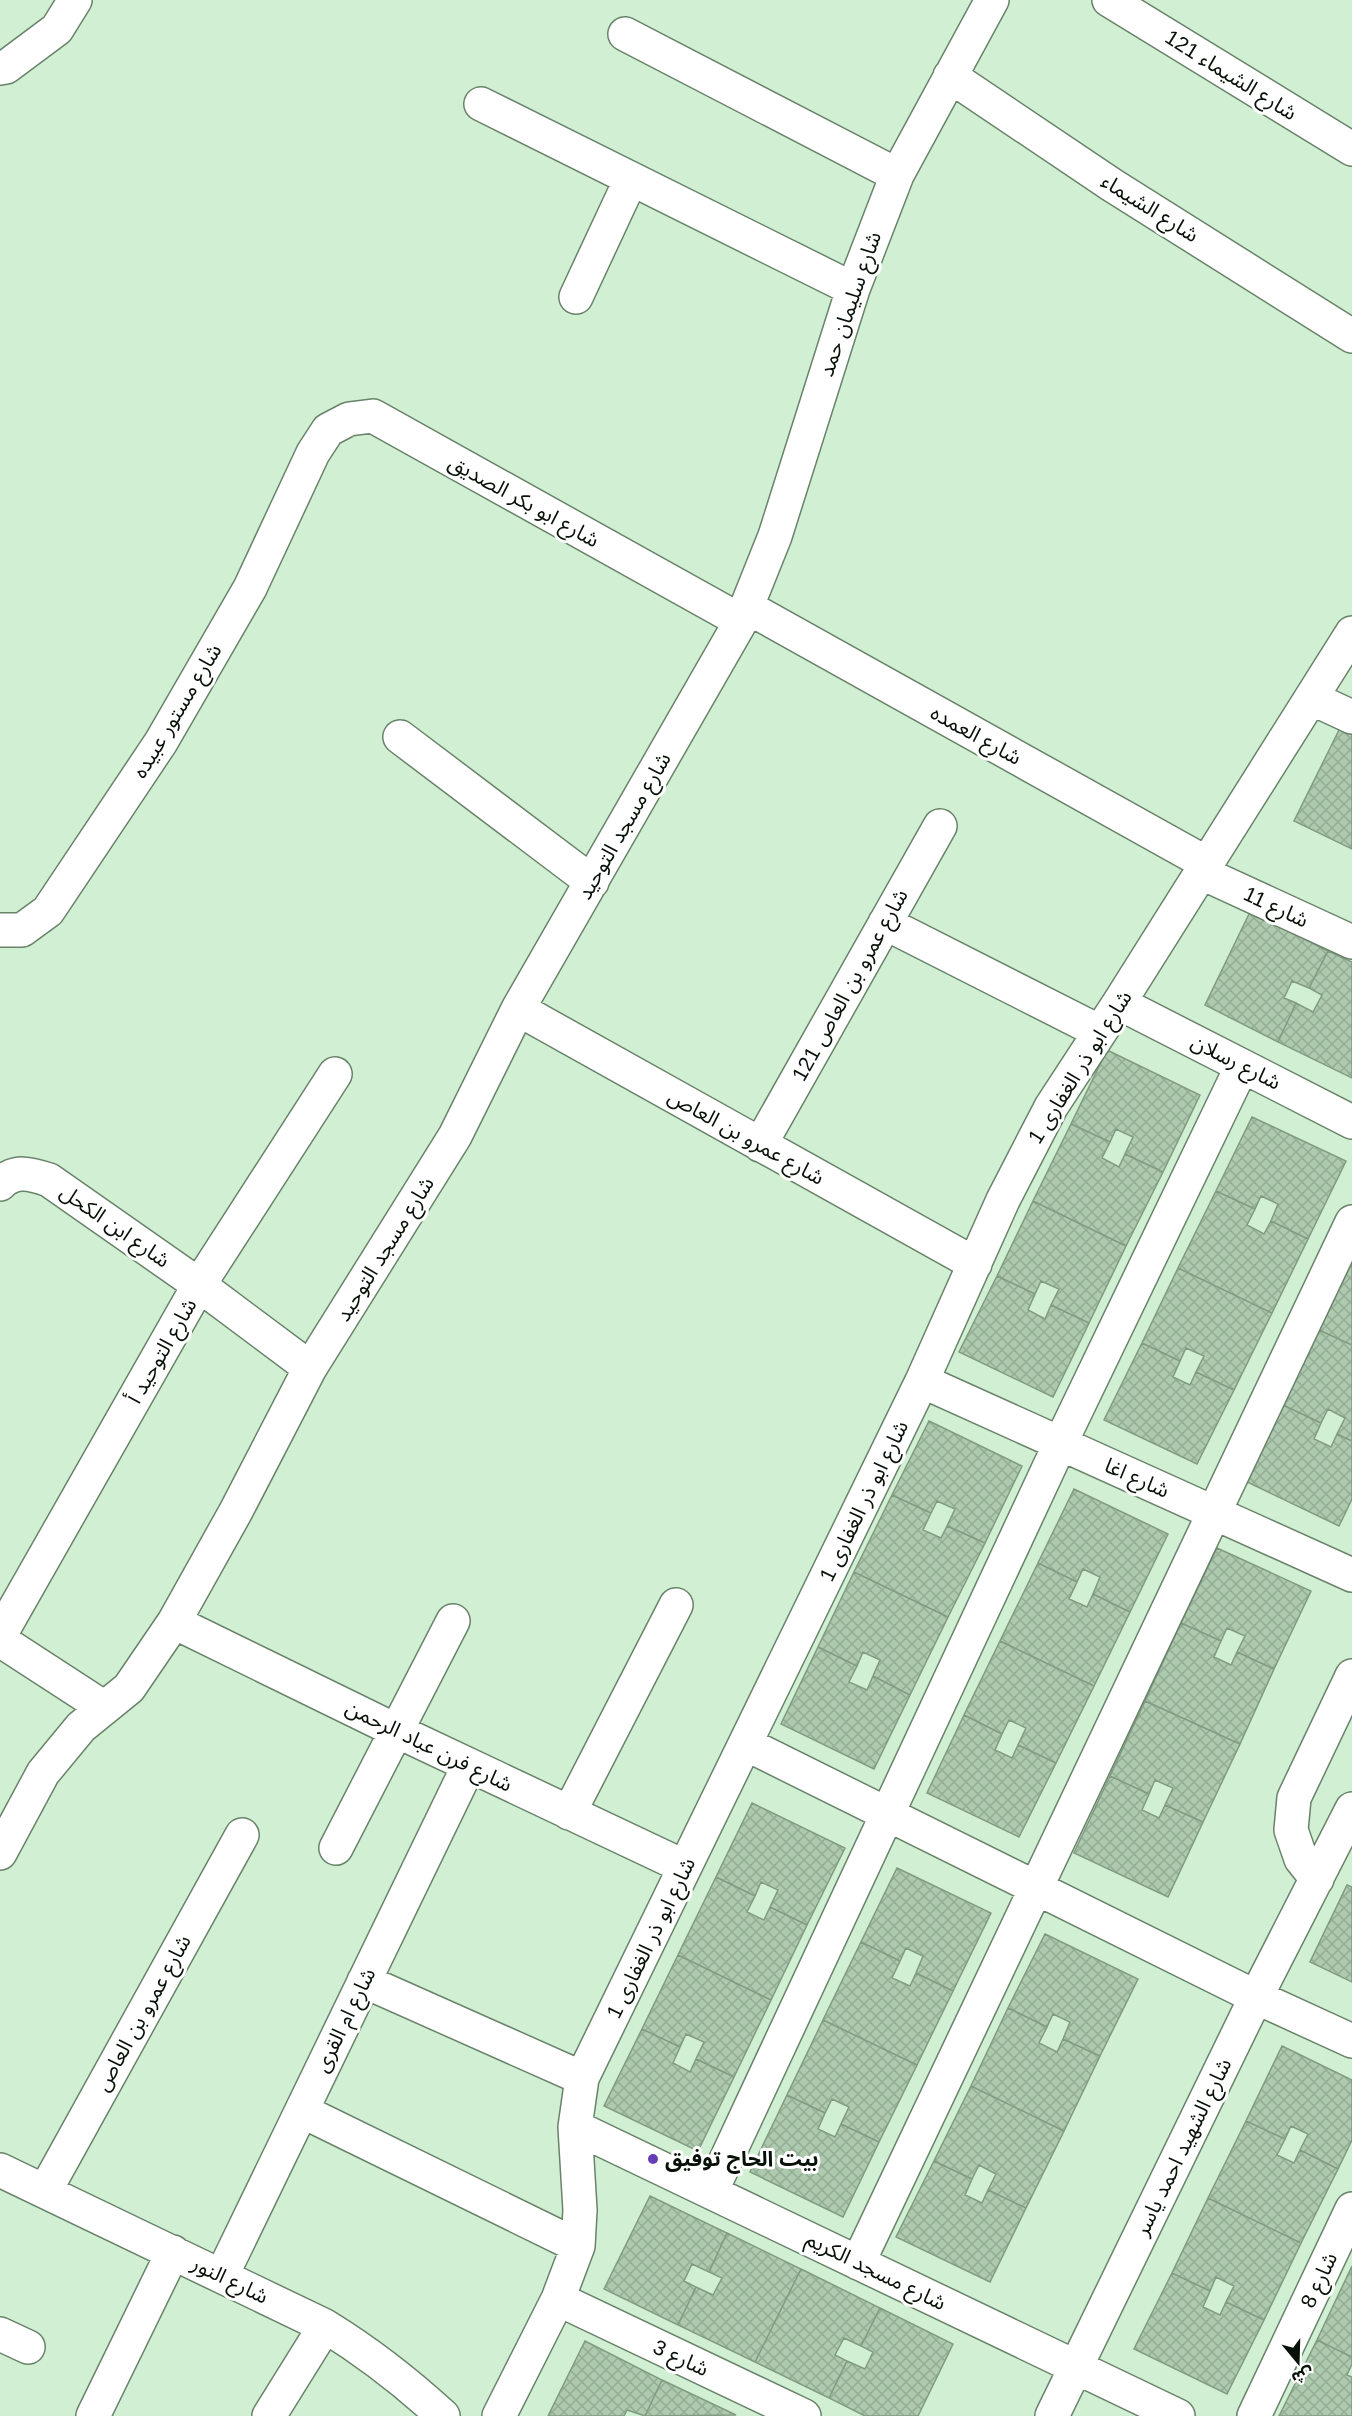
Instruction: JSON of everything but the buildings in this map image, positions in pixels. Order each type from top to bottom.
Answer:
[{"type":"street","points":[[0,68],[6,67],[57,29],[75,0]]},
{"type":"street","name":"شارع سليمان حمد","points":[[744,614],[795,476],[853,289],[897,175],[992,0]]},
{"type":"street","name":"شارع الشيماء 121","points":[[1109,0],[1352,149]]},
{"type":"street","points":[[625,34],[897,175]]},
{"type":"street","name":"شارع الشيماء","points":[[950,76],[1112,185],[1352,336]]},
{"type":"street","points":[[481,104],[853,289]]},
{"type":"street","points":[[576,297],[631,179]]},
{"type":"street","name":"شارع ابو بكر الصديق","points":[[313,453],[328,430],[349,419],[373,416],[744,614]]},
{"type":"street","name":"شارع مستور عبيده","points":[[0,930],[22,930],[48,911],[161,742],[250,588],[313,453]]},
{"type":"street","name":"شارع العمده","points":[[744,614],[1203,867]]},
{"type":"street","name":"شارع مسجد التوحيد","points":[[0,1853],[43,1773],[61,1749],[103,1707],[129,1688],[174,1622],[236,1511],[310,1368],[455,1136],[518,1009],[744,614]]},
{"type":"street","name":"شارع ابو ذر الغفارى 1","points":[[499,2416],[558,2299],[578,2246],[580,2210],[575,2127],[582,2078],[922,1381],[1003,1200],[1051,1107],[1119,1004],[1352,633]]},
{"type":"street","points":[[1311,698],[1352,717]]},
{"type":"street","points":[[400,737],[592,882]]},
{"type":"street","name":"شارع عمرو بن العاص 121","points":[[760,1145],[940,826]]},
{"type":"street","name":"شارع 11","points":[[1203,867],[1352,942]]},
{"type":"street","points":[[885,923],[1100,1032]]},
{"type":"street","name":"شارع رسلان","points":[[1119,1004],[1352,1122]]},
{"type":"street","name":"شارع عمرو بن العاص","points":[[518,1009],[975,1264]]},
{"type":"street","points":[[711,2192],[1060,1444],[1242,1066]]},
{"type":"street","name":"شارع التوحيد أ","points":[[0,1637],[199,1285],[335,1074]]},
{"type":"street","name":"شارع ابن الكحل","points":[[0,1184],[5,1179],[27,1172],[49,1180],[199,1285],[310,1368]]},
{"type":"street","points":[[858,2263],[1352,1222]]},
{"type":"street","name":"شارع اغا","points":[[922,1381],[1352,1575]]},
{"type":"street","points":[[570,1813],[676,1605]]},
{"type":"street","points":[[336,1848],[453,1621]]},
{"type":"street","name":"شارع فرن عباد الرحمن","points":[[174,1622],[397,1731],[685,1867]]},
{"type":"street","points":[[0,1637],[103,1707]]},
{"type":"street","points":[[1317,1879],[1301,1859],[1291,1830],[1294,1798],[1352,1676]]},
{"type":"street","points":[[746,1744],[1256,1997],[1352,2041]]},
{"type":"street","name":"شارع ام القرى","points":[[222,2275],[469,1765]]},
{"type":"street","name":"شارع الشهيد احمد ياسر","points":[[1052,2416],[1256,1997],[1352,1809]]},
{"type":"street","name":"شارع عمرو بن العاص","points":[[45,2191],[242,1835]]},
{"type":"street","points":[[364,1981],[582,2078]]},
{"type":"street","points":[[302,2111],[578,2246]]},
{"type":"street","name":"شارع مسجد الكريم","points":[[575,2127],[1178,2416]]},
{"type":"street","name":"شارع النور","points":[[1,2173],[45,2191],[325,2326],[370,2354],[409,2384],[443,2416]]},
{"type":"street","name":"شارع 8","points":[[1254,2416],[1352,2209]]},
{"type":"street","points":[[93,2416],[173,2252]]},
{"type":"street","name":"شارع 3","points":[[558,2299],[804,2416]]},
{"type":"street","points":[[269,2416],[325,2326]]},
{"type":"place","name":"بيت الحاج توفيق","points":[[653,2159]]}]
